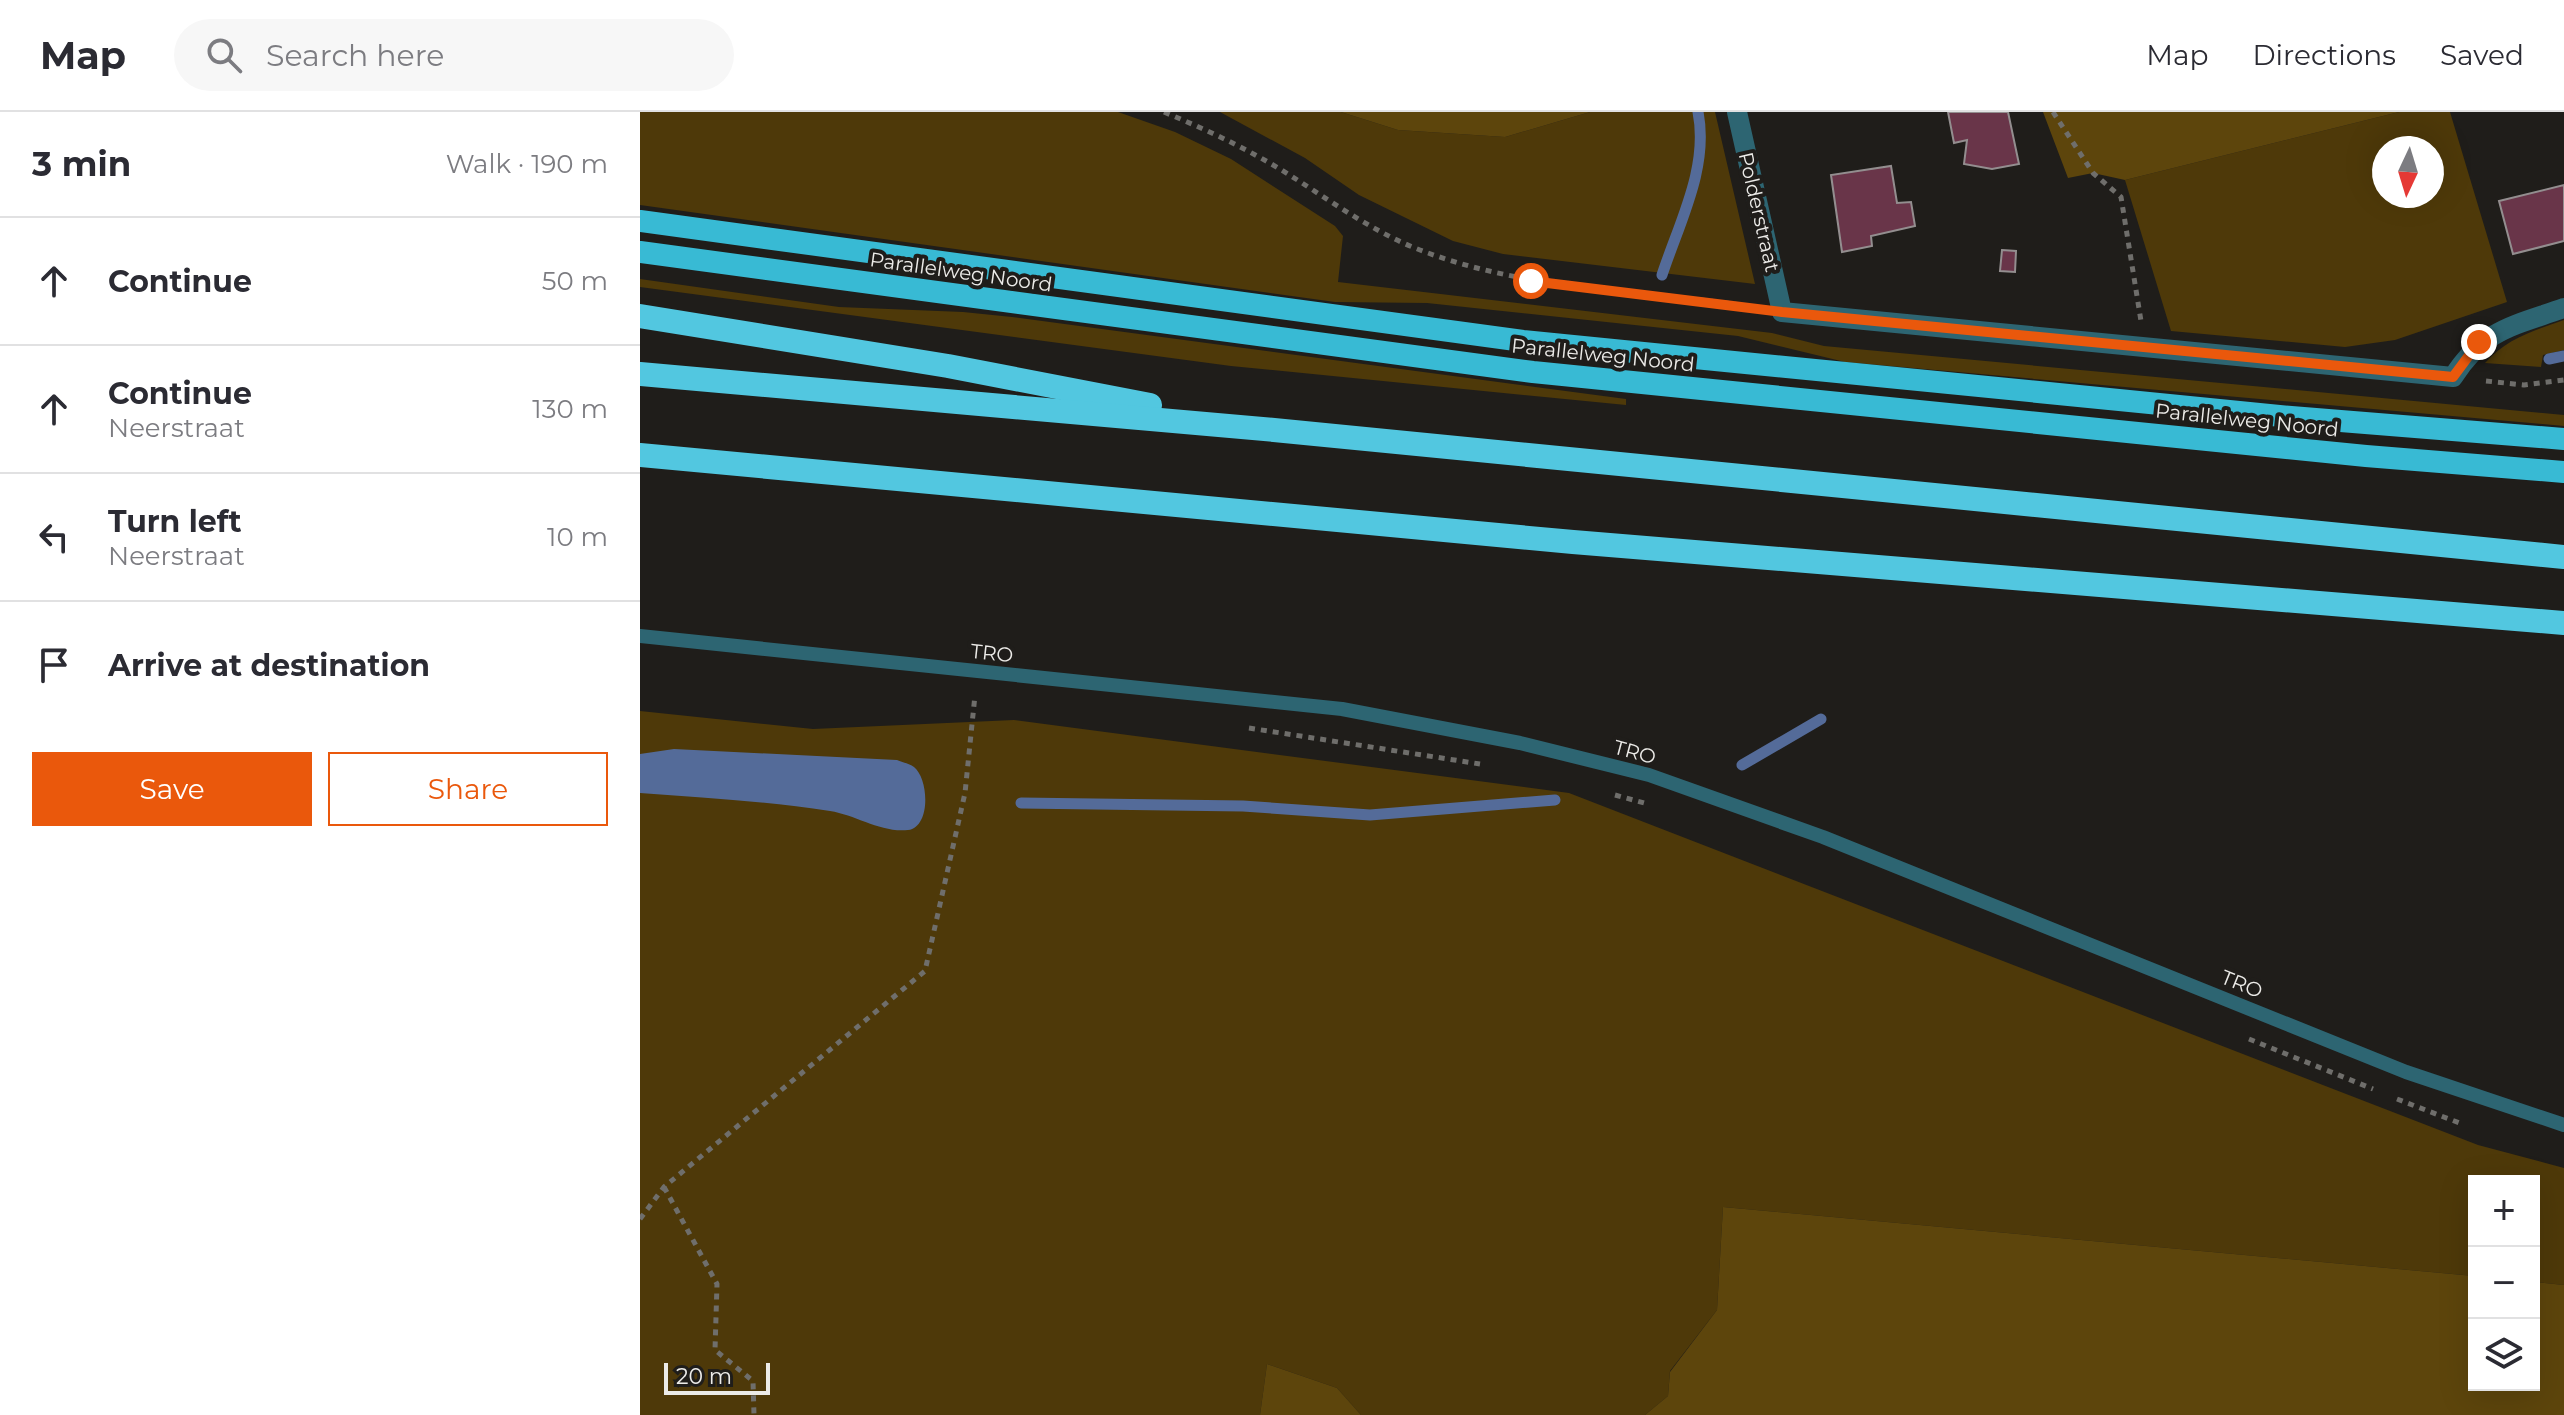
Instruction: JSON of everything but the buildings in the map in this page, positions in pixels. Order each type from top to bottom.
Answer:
[{"type":"highway","name":"Parallelweg Noord","points":[[640,221],[1523,341],[2291,417],[2564,439]]},
{"type":"highway","name":"Parallelweg Noord","points":[[640,252],[1533,372],[2351,454],[2564,472]]},
{"type":"highway","points":[[640,316],[948,366],[1274,430]]},
{"type":"highway","points":[[640,374],[1274,430],[2564,557]]},
{"type":"highway","points":[[640,455],[1589,543],[2564,623]]},
{"type":"street","name":"Polderstraat","points":[[1737,112],[1782,312]]},
{"type":"street","points":[[1782,312],[2453,377],[2479,342],[2500,331],[2564,308]]},
{"type":"lane","name":"TRO","points":[[640,636],[1342,709],[1520,743],[1649,775],[1838,843],[2406,1072],[2564,1125]]},
{"type":"path","points":[[1164,112],[1219,134],[1352,216],[1417,249],[1478,269],[1531,281],[1782,312]]},
{"type":"path","points":[[2053,112],[2093,173],[2121,197],[2145,347]]},
{"type":"path","points":[[2453,377],[2524,385],[2564,380]]},
{"type":"path","points":[[640,1219],[664,1187],[925,971],[965,793],[975,671]]},
{"type":"path","points":[[1239,726],[1488,765]]},
{"type":"path","points":[[1612,795],[1658,807]]},
{"type":"path","points":[[2238,1035],[2380,1092]]},
{"type":"path","points":[[2393,1097],[2462,1124]]},
{"type":"path","points":[[664,1187],[717,1284],[715,1350],[753,1381],[754,1415]]},
{"type":"shaded area","points":[[640,112],[1118,112],[1175,132],[1231,159],[1335,226],[1343,236],[1338,282],[1772,333],[1824,346],[2564,415],[2564,426],[1845,362],[1738,336],[1427,303],[1335,302],[640,205]]},
{"type":"shaded area","points":[[1220,112],[1341,112],[1398,130],[1505,137],[1590,112],[1715,112],[1755,284],[1503,254],[1453,241],[1359,195],[1305,158]]},
{"type":"shaded area","points":[[1341,112],[1590,112],[1505,137],[1398,130]]},
{"type":"shaded area","points":[[2043,112],[2399,112],[2125,180],[2093,173],[2068,178]]},
{"type":"shaded area","points":[[2399,112],[2450,112],[2507,302],[2395,340],[2345,347],[2171,331],[2125,180]]},
{"type":"shaded area","points":[[640,279],[839,307],[1012,317],[1626,399],[1626,405],[1231,366],[640,287]]},
{"type":"shaded area","points":[[2564,320],[2564,350],[2543,355],[2541,367],[2485,363],[2511,341]]},
{"type":"shaded area","points":[[640,711],[813,729],[1014,720],[1569,793],[2478,1145],[2564,1168],[2564,1285],[2540,1283],[2540,1175],[2468,1175],[2468,1275],[1723,1207],[1717,1310],[1670,1371],[1668,1396],[1645,1415],[1361,1415],[1337,1388],[1267,1364],[1260,1415],[640,1415]]},
{"type":"shaded area","points":[[1723,1207],[2468,1275],[2468,1391],[2540,1391],[2540,1283],[2564,1285],[2564,1415],[1645,1415],[1668,1396],[1670,1372],[1717,1310]]},
{"type":"shaded area","points":[[1267,1364],[1337,1388],[1361,1415],[1260,1415]]},
{"type":"water","points":[[674,749],[897,760],[912,766],[919,773],[925,791],[924,812],[915,827],[898,830],[840,813],[806,808],[640,793],[640,754]]},
{"type":"waterway","points":[[1662,275],[1696,174],[1700,133],[1698,112]]},
{"type":"waterway","points":[[2549,359],[2564,356]]},
{"type":"waterway","points":[[1742,765],[1821,719]]},
{"type":"waterway","points":[[1021,803],[1243,806],[1370,815],[1555,800]]},
{"type":"route","points":[[1531,281],[1782,312],[2453,377],[2479,342]]}]
